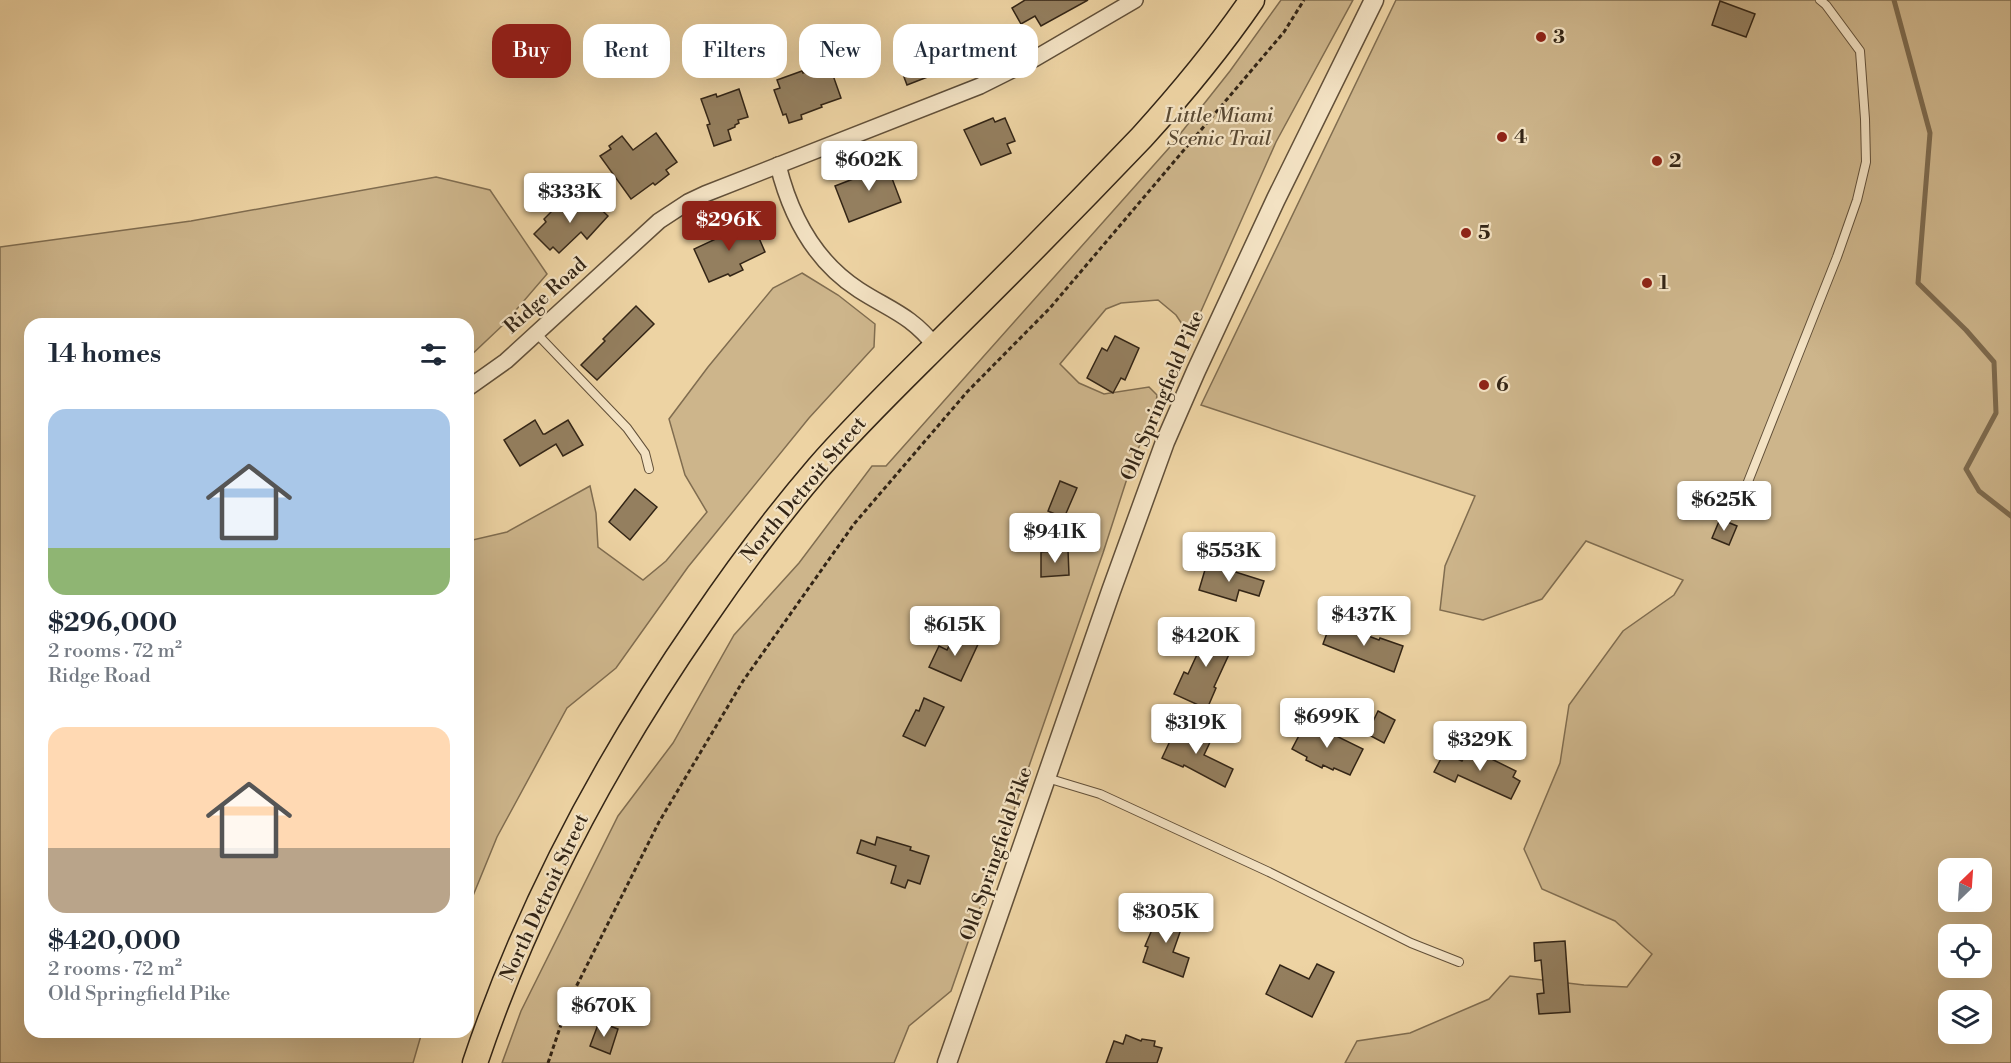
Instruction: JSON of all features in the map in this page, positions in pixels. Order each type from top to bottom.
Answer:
[{"type":"highway","name":"North Detroit Street","points":[[475,1063],[505,982],[559,862],[615,757],[676,658],[741,565],[799,491],[850,433],[1167,110],[1252,0]]},
{"type":"street","name":"Ridge Road","points":[[474,384],[506,361],[659,221],[688,202],[980,86],[1034,59],[1134,0]]},
{"type":"street","name":"Old Springfield Pike","points":[[947,1063],[1107,602],[1170,431],[1276,199],[1374,0]]},
{"type":"street","points":[[778,165],[788,201],[800,225],[823,258],[856,288],[910,320],[936,347]]},
{"type":"lane","points":[[1740,502],[1837,257],[1857,200],[1866,162],[1860,51],[1820,0]]},
{"type":"lane","points":[[536,333],[627,428],[645,453],[649,469]]},
{"type":"lane","points":[[1047,778],[1100,794],[1269,872],[1411,943],[1459,962]]},
{"type":"path","points":[[548,1063],[569,1001],[659,822],[762,653],[854,524],[967,392],[1050,308],[1284,32],[1304,0]]},
{"type":"green space","name":"Little Miami Scenic Trail","points":[[1281,0],[1353,0],[1276,142],[1190,336],[1176,315],[1158,300],[1121,303],[1106,309],[1060,364],[1079,383],[1104,394],[1149,387],[1157,395],[1155,410],[1132,463],[951,991],[909,1026],[894,1063],[502,1063],[521,1011],[618,816],[673,743],[734,635],[799,563],[872,466],[886,466],[1169,148],[1230,71]]},
{"type":"green space","points":[[1396,0],[2011,0],[2011,1063],[1345,1063],[1357,1041],[1410,1033],[1489,999],[1510,976],[1584,985],[1627,987],[1652,954],[1615,921],[1542,889],[1524,849],[1560,763],[1569,705],[1623,631],[1674,595],[1683,580],[1586,541],[1542,599],[1483,620],[1440,610],[1445,566],[1475,496],[1201,405]]},
{"type":"green space","points":[[436,177],[490,190],[547,274],[504,324],[474,352],[474,318],[24,318],[24,1038],[420,1038],[413,1063],[0,1063],[0,247],[191,221]]},
{"type":"green space","points":[[802,273],[838,295],[875,324],[874,347],[809,418],[688,567],[616,668],[567,708],[497,837],[474,893],[474,540],[507,532],[590,486],[596,513],[598,547],[643,580],[666,561],[707,512],[685,475],[669,419],[773,288]]},
{"type":"building","points":[[1025,0],[1088,0],[1041,26],[1035,16],[1021,24],[1012,8]]},
{"type":"building","points":[[1720,1],[1755,14],[1746,37],[1712,25]]},
{"type":"building","points":[[799,72],[799,78],[834,78],[841,98],[821,105],[822,107],[801,115],[802,119],[789,123],[786,114],[783,115],[774,90],[780,88],[777,80]]},
{"type":"building","points":[[904,78],[925,78],[907,85]]},
{"type":"building","points":[[739,89],[748,117],[738,120],[739,123],[735,127],[728,130],[731,140],[714,146],[707,125],[710,124],[701,99],[716,94],[717,97]]},
{"type":"building","points":[[993,118],[995,122],[1005,118],[1015,141],[1007,144],[1011,153],[981,165],[964,130]]},
{"type":"building","points":[[656,133],[677,162],[666,170],[669,174],[631,199],[600,156],[611,149],[609,146],[622,136],[633,150]]},
{"type":"building","points":[[885,160],[901,202],[849,222],[835,186],[866,174],[864,168]]},
{"type":"building","points":[[574,196],[585,208],[592,201],[608,216],[587,239],[581,232],[559,253],[553,247],[550,250],[534,234],[555,208],[558,211]]},
{"type":"building","points":[[752,222],[765,252],[740,264],[743,270],[709,282],[694,249]]},
{"type":"building","points":[[636,306],[654,324],[597,380],[581,365]]},
{"type":"building","points":[[1115,336],[1139,348],[1125,380],[1121,378],[1113,393],[1087,378],[1102,348],[1107,351]]},
{"type":"building","points":[[535,420],[545,434],[568,420],[583,445],[563,456],[556,444],[520,466],[504,440]]},
{"type":"building","points":[[1060,481],[1077,488],[1064,518],[1048,511]]},
{"type":"building","points":[[635,489],[657,507],[630,540],[609,522]]},
{"type":"building","points":[[1720,519],[1737,526],[1729,545],[1712,538]]},
{"type":"building","points":[[1068,550],[1069,575],[1041,577],[1041,552]]},
{"type":"building","points":[[1207,563],[1264,581],[1259,596],[1239,590],[1236,601],[1199,590]]},
{"type":"building","points":[[1331,622],[1379,640],[1380,638],[1403,646],[1394,672],[1323,644]]},
{"type":"building","points":[[1207,626],[1236,639],[1214,687],[1216,688],[1207,709],[1174,694],[1184,672],[1188,674]]},
{"type":"building","points":[[956,631],[979,642],[961,681],[929,667],[939,646],[947,650]]},
{"type":"building","points":[[924,698],[944,707],[925,746],[903,736],[916,710],[919,711]]},
{"type":"building","points":[[1378,711],[1395,720],[1384,743],[1367,734]]},
{"type":"building","points":[[1315,721],[1328,727],[1326,731],[1363,749],[1350,775],[1323,765],[1322,768],[1306,760],[1307,757],[1292,749],[1304,726],[1311,729]]},
{"type":"building","points":[[1178,724],[1198,733],[1199,730],[1213,736],[1204,755],[1233,769],[1225,787],[1184,765],[1183,767],[1162,758]]},
{"type":"building","points":[[1469,748],[1516,771],[1513,777],[1520,781],[1511,799],[1458,775],[1455,782],[1434,772],[1444,753],[1462,761]]},
{"type":"building","points":[[877,837],[911,847],[910,850],[929,856],[920,884],[908,880],[905,888],[891,883],[896,866],[857,853],[861,840],[875,845]]},
{"type":"building","points":[[1161,909],[1185,918],[1173,952],[1189,958],[1183,977],[1143,962],[1148,947],[1145,946]]},
{"type":"building","points":[[1565,941],[1570,1012],[1539,1014],[1537,994],[1544,993],[1541,960],[1535,961],[1534,943]]},
{"type":"building","points":[[1317,964],[1334,972],[1312,1017],[1266,994],[1280,965],[1309,979]]},
{"type":"building","points":[[599,1022],[618,1029],[610,1054],[590,1046]]},
{"type":"building","points":[[1126,1035],[1141,1041],[1142,1039],[1155,1041],[1154,1046],[1162,1048],[1157,1063],[1106,1063],[1114,1041],[1123,1044]]},
{"type":"waterway","points":[[1894,0],[1930,133],[1918,283],[1966,330],[1994,362],[1996,413],[1966,469],[1979,491],[2011,516]]},
{"type":"place","name":"3","points":[[1541,37]]},
{"type":"place","name":"4","points":[[1502,137]]},
{"type":"place","name":"2","points":[[1657,161]]},
{"type":"place","name":"5","points":[[1466,233]]},
{"type":"place","name":"1","points":[[1647,283]]},
{"type":"place","name":"6","points":[[1484,385]]}]
